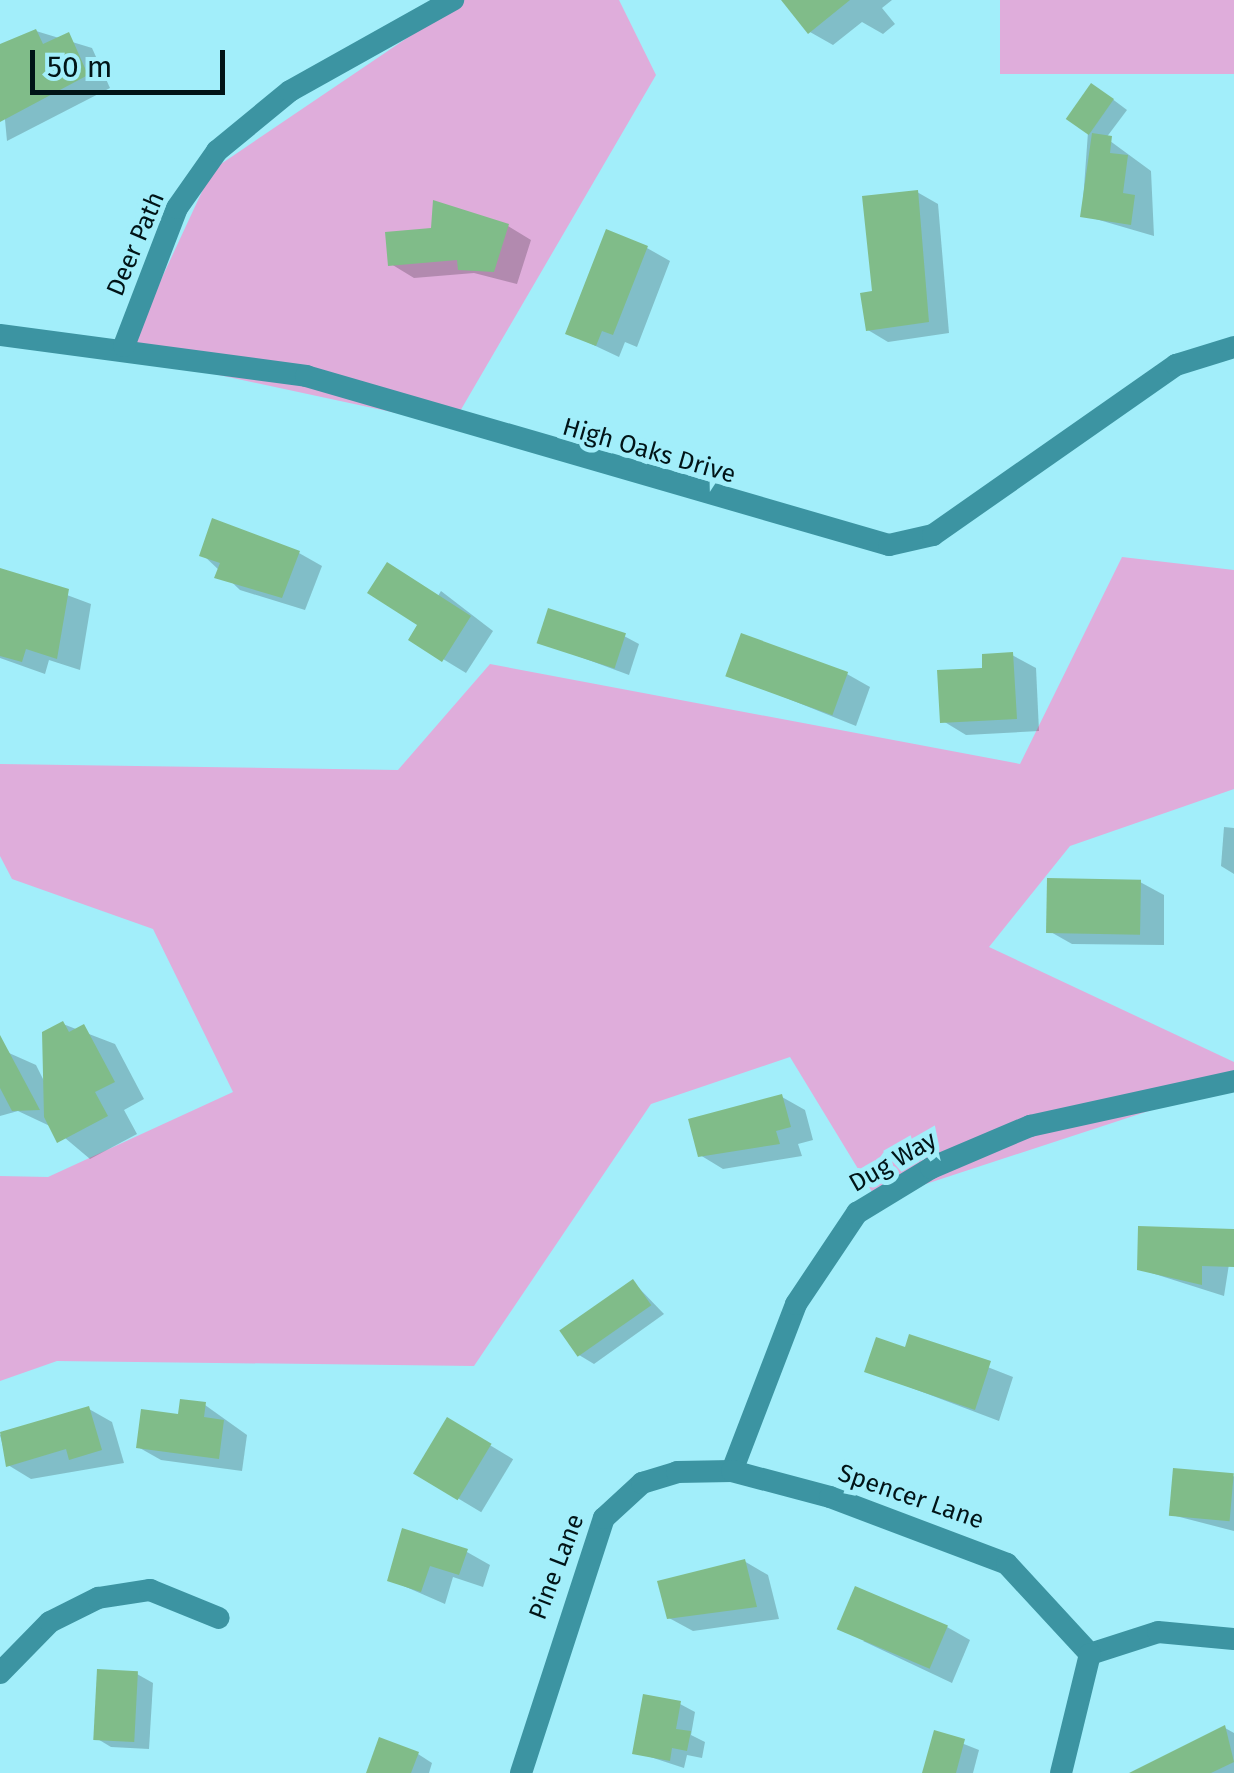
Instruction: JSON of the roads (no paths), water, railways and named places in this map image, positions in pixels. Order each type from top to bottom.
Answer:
[{"type":"street","name":"Deer Path","points":[[124,346],[177,208],[217,151],[290,91],[453,0]]},
{"type":"street","name":"High Oaks Drive","points":[[0,334],[124,346],[306,376],[889,545],[933,535],[1176,365],[1234,348]]},
{"type":"street","name":"Dug Way","points":[[732,1471],[802,1291],[856,1213],[931,1168],[1030,1126],[1234,1081]]},
{"type":"street","name":"Spencer Lane","points":[[732,1471],[982,1550],[1090,1654]]},
{"type":"street","name":"Pine Lane","points":[[522,1773],[604,1518],[642,1484],[677,1472],[732,1471]]},
{"type":"street","points":[[0,1673],[50,1622],[98,1598],[150,1590],[219,1618]]},
{"type":"street","points":[[1061,1773],[1090,1654],[1158,1632],[1234,1639]]}]
